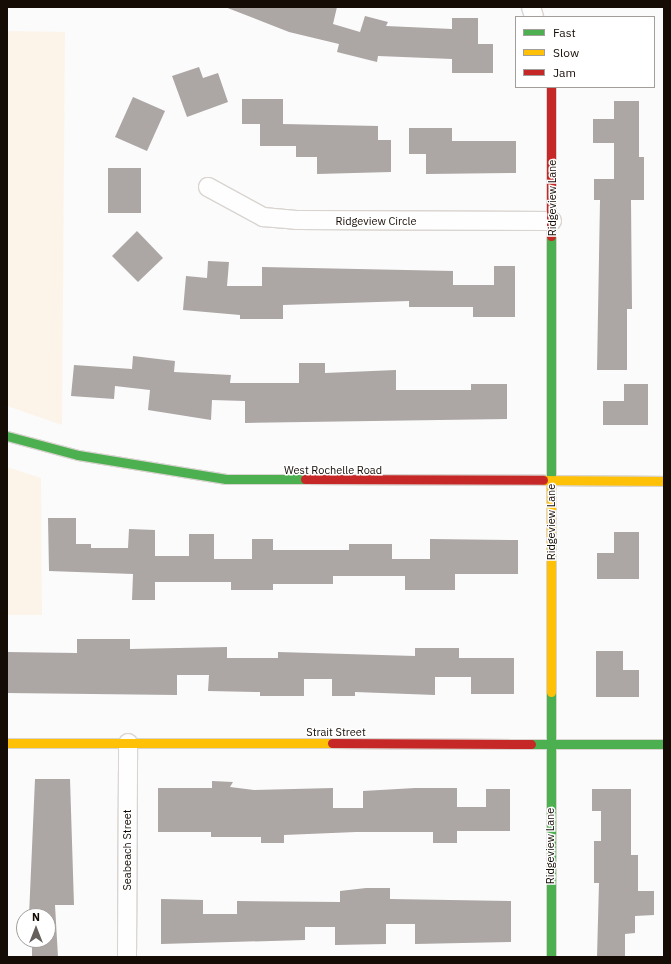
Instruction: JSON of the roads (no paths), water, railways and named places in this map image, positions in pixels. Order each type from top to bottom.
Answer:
[{"type":"street","name":"Ridgeview Lane","points":[[551,88],[551,957]]},
{"type":"street","name":"Ridgeview Circle","points":[[208,186],[242,208],[263,217],[283,219],[552,221]]},
{"type":"street","name":"West Rochelle Road","points":[[7,436],[78,455],[226,479],[552,482],[664,481]]},
{"type":"street","name":"Strait Street","points":[[7,743],[664,744]]},
{"type":"street","name":"Seabeach Street","points":[[127,957],[128,743]]}]
